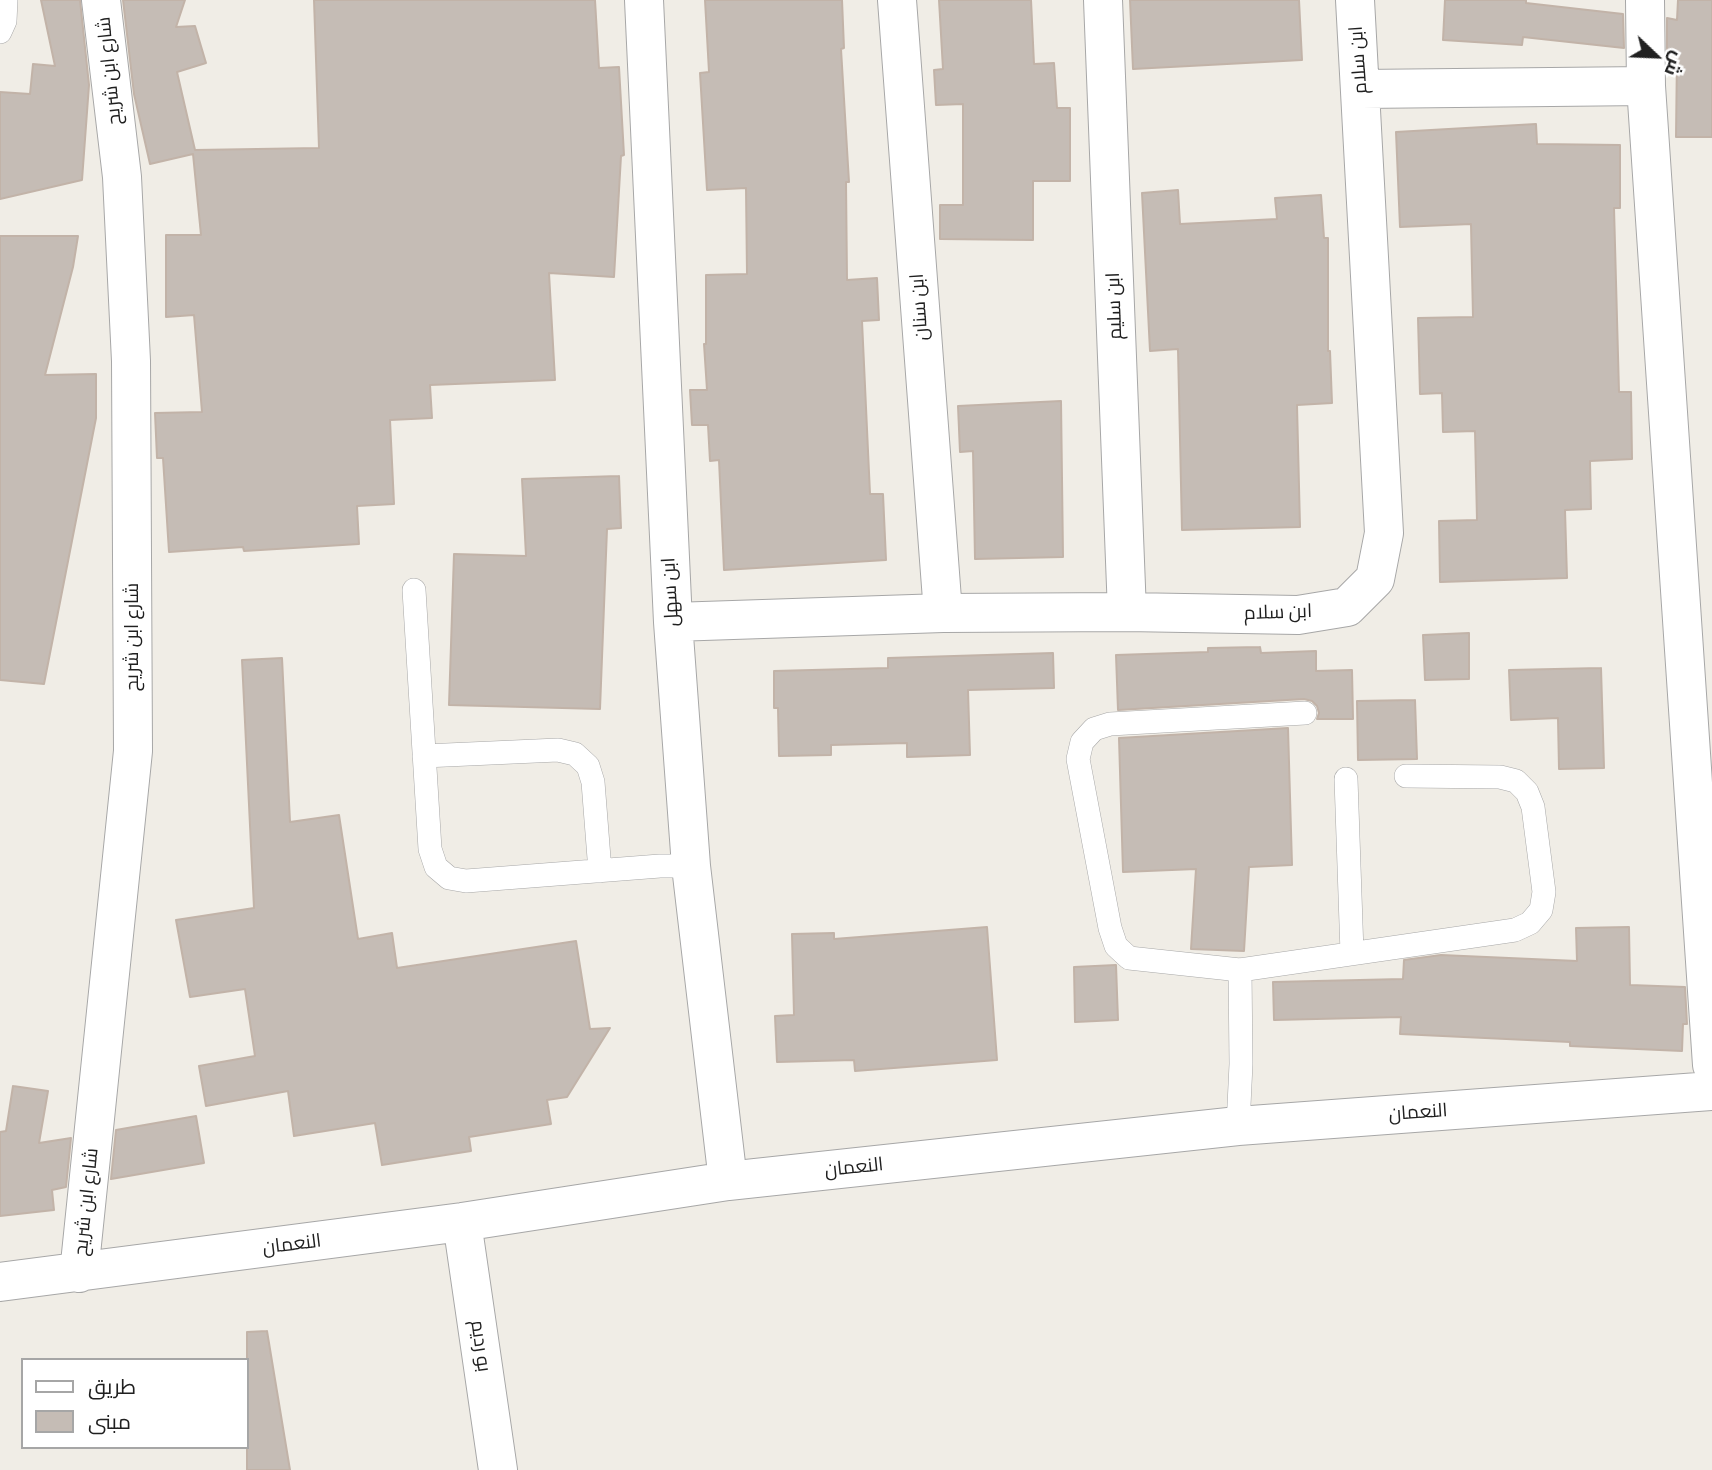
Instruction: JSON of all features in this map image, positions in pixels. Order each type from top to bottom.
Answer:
[{"type":"street","name":"شارع ابن شريح","points":[[79,1273],[134,751],[131,361],[121,177],[101,0]]},
{"type":"street","name":"ابن سهل","points":[[644,0],[673,622],[691,866],[728,1181]]},
{"type":"street","name":"ابن سنان","points":[[897,0],[943,613]]},
{"type":"street","name":"ابن سليم","points":[[1103,0],[1127,612]]},
{"type":"street","name":"ابن سلام","points":[[673,622],[943,613],[1298,615],[1347,607],[1375,579],[1384,533],[1355,0]]},
{"type":"street","points":[[1645,0],[1646,86],[1712,1065]]},
{"type":"street","points":[[1361,89],[1646,86]]},
{"type":"street","name":"النعمان","points":[[0,1282],[462,1222],[728,1181],[1238,1126],[1712,1091]]},
{"type":"street","name":"بو رديم","points":[[462,1222],[498,1470]]},
{"type":"lane","points":[[0,32],[5,21],[6,0]]},
{"type":"lane","points":[[414,590],[430,849],[436,867],[449,878],[466,881],[691,866]]},
{"type":"lane","points":[[1305,713],[1110,724],[1094,729],[1082,742],[1078,759],[1110,928],[1116,946],[1129,958],[1240,970],[1515,930],[1531,923],[1541,910],[1544,892],[1533,807],[1527,792],[1516,781],[1500,777],[1406,776]]},
{"type":"lane","points":[[424,755],[558,750],[575,754],[588,766],[593,782],[600,871]]},
{"type":"lane","points":[[1346,779],[1352,953]]},
{"type":"lane","points":[[1238,1126],[1241,1063],[1240,970]]},
{"type":"building","points":[[41,0],[80,0],[89,85],[82,180],[0,199],[0,92],[30,94],[33,64],[55,66]]},
{"type":"building","points":[[123,0],[185,0],[176,27],[195,26],[206,63],[177,72],[195,150],[319,148],[314,0],[595,0],[599,68],[619,67],[624,155],[621,156],[614,277],[549,273],[555,380],[430,385],[432,418],[390,420],[394,504],[357,506],[359,544],[244,551],[243,547],[169,552],[163,458],[157,458],[155,413],[202,412],[194,315],[166,317],[166,235],[201,235],[193,154],[150,164],[134,94]]},
{"type":"building","points":[[705,0],[842,0],[844,48],[841,49],[849,182],[846,182],[847,280],[877,278],[879,320],[862,321],[870,494],[883,494],[886,560],[724,570],[719,460],[710,461],[708,425],[692,425],[690,390],[707,390],[704,344],[706,275],[747,274],[746,188],[707,190],[700,73],[709,72]]},
{"type":"building","points":[[939,0],[1031,0],[1034,64],[1054,63],[1057,108],[1070,108],[1070,181],[1033,181],[1033,240],[940,239],[940,205],[963,205],[963,104],[936,105],[934,70],[943,69]]},
{"type":"building","points":[[1130,0],[1299,0],[1302,60],[1133,69]]},
{"type":"building","points":[[1445,0],[1526,0],[1526,3],[1623,14],[1624,48],[1523,37],[1522,45],[1443,40]]},
{"type":"building","points":[[1678,0],[1712,0],[1712,137],[1676,137],[1677,54],[1667,53],[1667,18],[1677,20]]},
{"type":"building","points":[[1536,124],[1537,144],[1620,145],[1620,208],[1614,208],[1619,392],[1631,392],[1632,459],[1590,461],[1591,509],[1565,510],[1567,578],[1440,582],[1439,521],[1477,520],[1475,431],[1443,432],[1442,393],[1420,394],[1418,318],[1473,317],[1471,224],[1400,227],[1396,132]]},
{"type":"building","points":[[1178,190],[1180,224],[1277,219],[1275,198],[1321,195],[1324,238],[1328,238],[1328,351],[1332,403],[1297,405],[1300,527],[1182,530],[1178,349],[1150,351],[1142,193]]},
{"type":"building","points":[[0,236],[78,236],[73,267],[45,375],[96,374],[96,418],[44,684],[0,680]]},
{"type":"building","points":[[1061,401],[1063,557],[975,559],[973,451],[960,452],[958,406]]},
{"type":"building","points":[[619,476],[621,528],[607,529],[600,709],[449,705],[454,554],[526,556],[522,479]]},
{"type":"building","points":[[1469,633],[1469,679],[1425,680],[1423,635]]},
{"type":"building","points":[[1260,647],[1261,653],[1316,651],[1316,671],[1352,670],[1353,719],[1317,719],[1317,706],[1304,699],[1118,710],[1116,655],[1208,652],[1208,648]]},
{"type":"building","points":[[1053,653],[1054,688],[968,690],[970,755],[907,757],[907,743],[831,745],[831,755],[779,756],[778,708],[774,708],[774,671],[888,668],[888,658]]},
{"type":"building","points":[[282,658],[290,822],[339,815],[358,939],[392,933],[397,968],[576,941],[590,1029],[610,1028],[567,1097],[547,1100],[551,1124],[469,1137],[471,1151],[382,1165],[375,1123],[294,1136],[288,1091],[206,1106],[199,1066],[255,1056],[245,989],[190,997],[176,920],[254,908],[242,660]]},
{"type":"building","points":[[1601,668],[1604,768],[1559,769],[1558,718],[1511,720],[1509,670]]},
{"type":"building","points":[[1415,700],[1417,759],[1358,760],[1357,701]]},
{"type":"building","points":[[1288,728],[1292,865],[1249,867],[1244,951],[1191,949],[1196,869],[1123,872],[1119,738]]},
{"type":"building","points":[[987,927],[997,1060],[855,1071],[854,1060],[777,1062],[775,1016],[794,1015],[792,934],[834,933],[834,939]]},
{"type":"building","points":[[1629,927],[1630,985],[1685,987],[1687,1024],[1683,1024],[1682,1051],[1570,1046],[1570,1042],[1400,1034],[1401,1017],[1274,1020],[1273,982],[1403,979],[1404,960],[1441,955],[1577,961],[1576,928]]},
{"type":"building","points":[[1116,965],[1118,1020],[1075,1022],[1074,967]]},
{"type":"building","points":[[13,1086],[48,1091],[39,1143],[71,1138],[66,1187],[52,1190],[54,1210],[0,1216],[0,1132],[6,1131]]},
{"type":"building","points":[[196,1116],[204,1163],[111,1179],[116,1130]]},
{"type":"building","points":[[267,1331],[290,1470],[247,1470],[247,1332]]}]
